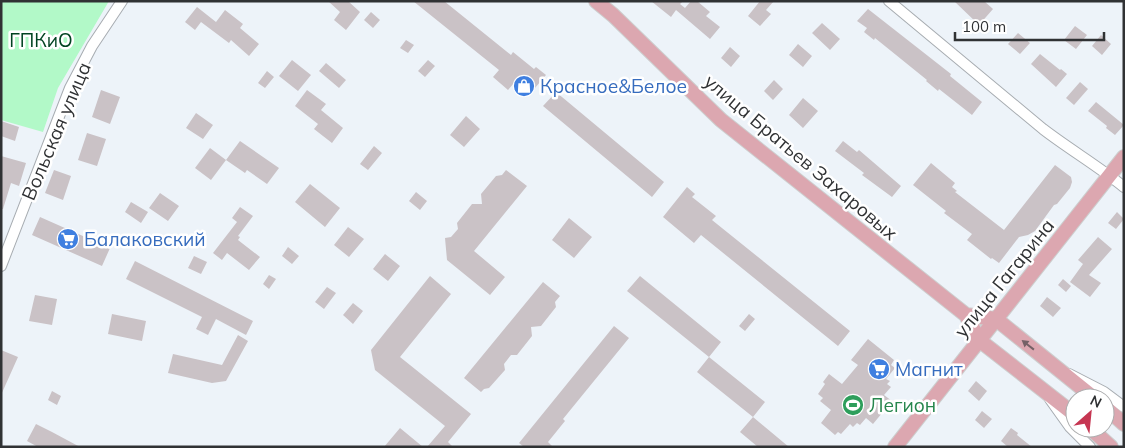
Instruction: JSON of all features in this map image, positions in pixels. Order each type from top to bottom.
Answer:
[{"type":"main road","name":"улица Братьев Захаровых","points":[[596,1],[613,15],[721,120],[966,315],[979,340]]},
{"type":"main road","name":"улица Гагарина","points":[[895,447],[1124,157]]},
{"type":"main road","points":[[966,315],[996,319],[1082,388]]},
{"type":"main road","points":[[979,340],[1065,407]]},
{"type":"main road","points":[[1101,438],[1111,447]]},
{"type":"street","name":"Вольская улица","points":[[1,266],[70,88],[92,46],[122,1]]},
{"type":"street","points":[[890,1],[1043,129],[1066,147],[1110,175],[1124,187]]},
{"type":"street","points":[[1061,370],[1080,378],[1104,392],[1124,407]]},
{"type":"street","points":[[1044,390],[1059,412],[1090,447]]},
{"type":"green space","name":"ГПКиО","points":[[1,1],[109,1],[58,88],[43,132],[1,120]]},
{"type":"building","points":[[328,1],[348,1],[360,12],[346,30],[334,20],[340,12]]},
{"type":"building","points":[[413,1],[444,1],[511,55],[513,52],[534,69],[536,67],[546,75],[529,95],[514,83],[508,90],[493,77],[499,70]]},
{"type":"building","points":[[651,1],[683,1],[680,4],[685,8],[691,1],[697,1],[710,12],[706,16],[720,27],[710,39],[676,10],[671,17]]},
{"type":"building","points":[[760,1],[774,1],[766,10],[771,14],[760,26],[748,16]]},
{"type":"building","points":[[954,1],[984,1],[993,9],[979,25]]},
{"type":"building","points":[[197,7],[216,22],[225,10],[243,24],[240,28],[259,44],[249,56],[231,40],[229,43],[201,22],[195,30],[185,22]]},
{"type":"building","points":[[868,9],[951,74],[950,76],[982,102],[972,115],[939,89],[938,91],[875,38],[874,40],[864,32],[867,28],[857,21]]},
{"type":"building","points":[[371,12],[380,20],[373,28],[364,20]]},
{"type":"building","points":[[822,23],[840,39],[830,50],[812,33]]},
{"type":"building","points":[[1075,26],[1087,35],[1076,49],[1064,40]]},
{"type":"building","points":[[1018,33],[1030,43],[1020,54],[1008,44]]},
{"type":"building","points":[[1101,35],[1111,44],[1102,55],[1092,46]]},
{"type":"building","points":[[406,40],[414,45],[408,53],[400,48]]},
{"type":"building","points":[[798,44],[812,56],[803,67],[789,55]]},
{"type":"building","points":[[730,47],[740,56],[731,67],[721,58]]},
{"type":"building","points":[[1040,54],[1067,74],[1056,87],[1031,64]]},
{"type":"building","points":[[292,60],[311,75],[298,91],[279,76]]},
{"type":"building","points":[[428,60],[435,66],[425,77],[418,71]]},
{"type":"building","points":[[326,63],[346,80],[339,88],[319,71]]},
{"type":"building","points":[[267,71],[274,77],[265,88],[258,83]]},
{"type":"building","points":[[774,80],[783,89],[773,100],[764,91]]},
{"type":"building","points":[[1080,82],[1088,89],[1074,105],[1066,98]]},
{"type":"building","points":[[101,90],[120,97],[110,124],[92,117]]},
{"type":"building","points":[[307,90],[326,104],[321,110],[343,128],[332,143],[314,129],[318,124],[295,106]]},
{"type":"building","points":[[556,92],[664,182],[652,197],[543,106]]},
{"type":"building","points":[[803,98],[818,111],[803,128],[789,115]]},
{"type":"building","points":[[1096,102],[1124,125],[1115,135],[1088,111]]},
{"type":"building","points":[[196,113],[213,125],[203,139],[186,128]]},
{"type":"building","points":[[466,116],[480,129],[464,147],[450,135]]},
{"type":"building","points":[[1,121],[19,127],[15,141],[1,136]]},
{"type":"building","points":[[87,133],[106,139],[97,166],[78,160]]},
{"type":"building","points":[[240,141],[279,168],[267,184],[247,170],[245,173],[226,160]]},
{"type":"building","points":[[843,141],[857,152],[859,150],[901,186],[892,197],[862,175],[864,173],[835,151]]},
{"type":"building","points":[[374,146],[382,153],[368,170],[360,164]]},
{"type":"building","points":[[210,148],[226,160],[211,180],[195,168]]},
{"type":"building","points":[[1,156],[26,163],[19,186],[11,183],[3,209],[1,209]]},
{"type":"building","points":[[931,163],[955,183],[952,187],[957,191],[955,192],[1004,230],[1055,165],[1071,177],[1072,182],[1070,188],[1054,205],[1035,231],[1019,237],[999,263],[967,240],[972,234],[944,213],[946,211],[913,185]]},
{"type":"building","points":[[54,170],[71,176],[63,200],[45,193]]},
{"type":"building","points":[[506,170],[527,186],[474,251],[505,277],[490,295],[447,260],[445,238],[451,237],[458,229],[457,223],[472,204],[482,204],[481,194],[496,176],[502,175]]},
{"type":"building","points":[[310,184],[340,208],[325,227],[295,202]]},
{"type":"building","points":[[687,187],[695,194],[692,197],[716,216],[712,220],[850,331],[838,346],[701,235],[694,243],[663,217]]},
{"type":"building","points":[[416,192],[427,201],[420,210],[409,201]]},
{"type":"building","points":[[160,193],[179,206],[168,221],[149,208]]},
{"type":"building","points":[[131,202],[148,212],[141,223],[125,212]]},
{"type":"building","points":[[240,207],[253,216],[238,236],[240,237],[238,240],[260,257],[249,270],[227,253],[222,260],[213,253],[237,222],[232,218]]},
{"type":"building","points":[[1117,212],[1124,219],[1116,229],[1108,223]]},
{"type":"building","points":[[40,217],[110,248],[102,266],[32,235]]},
{"type":"building","points":[[569,218],[592,237],[574,258],[552,240]]},
{"type":"building","points":[[348,227],[364,239],[349,257],[334,245]]},
{"type":"building","points":[[1098,237],[1112,249],[1089,275],[1101,283],[1090,297],[1070,282],[1083,264],[1078,260]]},
{"type":"building","points":[[288,247],[299,256],[292,264],[282,256]]},
{"type":"building","points":[[385,254],[400,266],[388,281],[373,269]]},
{"type":"building","points":[[194,256],[207,262],[201,274],[188,268]]},
{"type":"building","points":[[135,261],[253,321],[246,335],[216,319],[208,335],[196,329],[202,317],[126,279]]},
{"type":"building","points":[[269,275],[276,279],[269,289],[263,284]]},
{"type":"building","points":[[430,276],[451,294],[400,357],[471,414],[448,442],[453,447],[427,447],[445,426],[375,370],[371,350]]},
{"type":"building","points":[[640,276],[721,342],[709,357],[627,291]]},
{"type":"building","points":[[1063,279],[1071,286],[1066,292],[1058,285]]},
{"type":"building","points":[[543,282],[560,296],[555,302],[556,307],[541,326],[531,327],[532,336],[517,355],[511,355],[504,364],[505,370],[489,388],[481,392],[464,378]]},
{"type":"building","points":[[327,287],[336,293],[324,309],[315,302]]},
{"type":"building","points":[[35,295],[57,299],[52,325],[29,321]]},
{"type":"building","points":[[1047,297],[1061,308],[1053,317],[1040,306]]},
{"type":"building","points":[[353,303],[363,311],[353,324],[343,315]]},
{"type":"building","points":[[112,314],[146,321],[142,341],[108,334]]},
{"type":"building","points":[[749,314],[755,319],[745,331],[739,326]]},
{"type":"building","points":[[614,326],[629,338],[563,419],[565,421],[548,442],[553,447],[524,447],[519,443]]},
{"type":"building","points":[[238,335],[248,341],[226,381],[212,383],[168,373],[173,354],[222,365]]},
{"type":"building","points":[[868,339],[894,360],[891,365],[895,368],[886,379],[890,381],[887,384],[891,387],[884,395],[892,401],[873,424],[866,418],[860,425],[857,423],[853,427],[850,424],[841,434],[838,432],[835,435],[821,423],[831,410],[820,401],[823,398],[818,394],[829,374],[842,384],[858,365],[851,360]]},
{"type":"building","points":[[1,350],[18,357],[1,395]]},
{"type":"building","points":[[709,357],[765,402],[753,417],[697,372]]},
{"type":"building","points":[[976,381],[987,391],[979,401],[968,391]]},
{"type":"building","points":[[52,391],[61,396],[57,405],[48,400]]},
{"type":"building","points":[[982,411],[992,419],[984,428],[975,420]]},
{"type":"building","points":[[753,417],[789,447],[758,447],[740,432]]},
{"type":"building","points":[[36,424],[80,447],[38,447],[27,441]]},
{"type":"building","points":[[400,428],[423,447],[384,447]]},
{"type":"building","points":[[1011,428],[1032,447],[1008,447],[1001,441]]},
{"type":"place","name":"Красное&Белое","points":[[524,86]]},
{"type":"place","name":"Балаковский","points":[[68,239]]},
{"type":"place","name":"Магнит","points":[[879,369]]},
{"type":"place","name":"Легион","points":[[853,405]]}]
